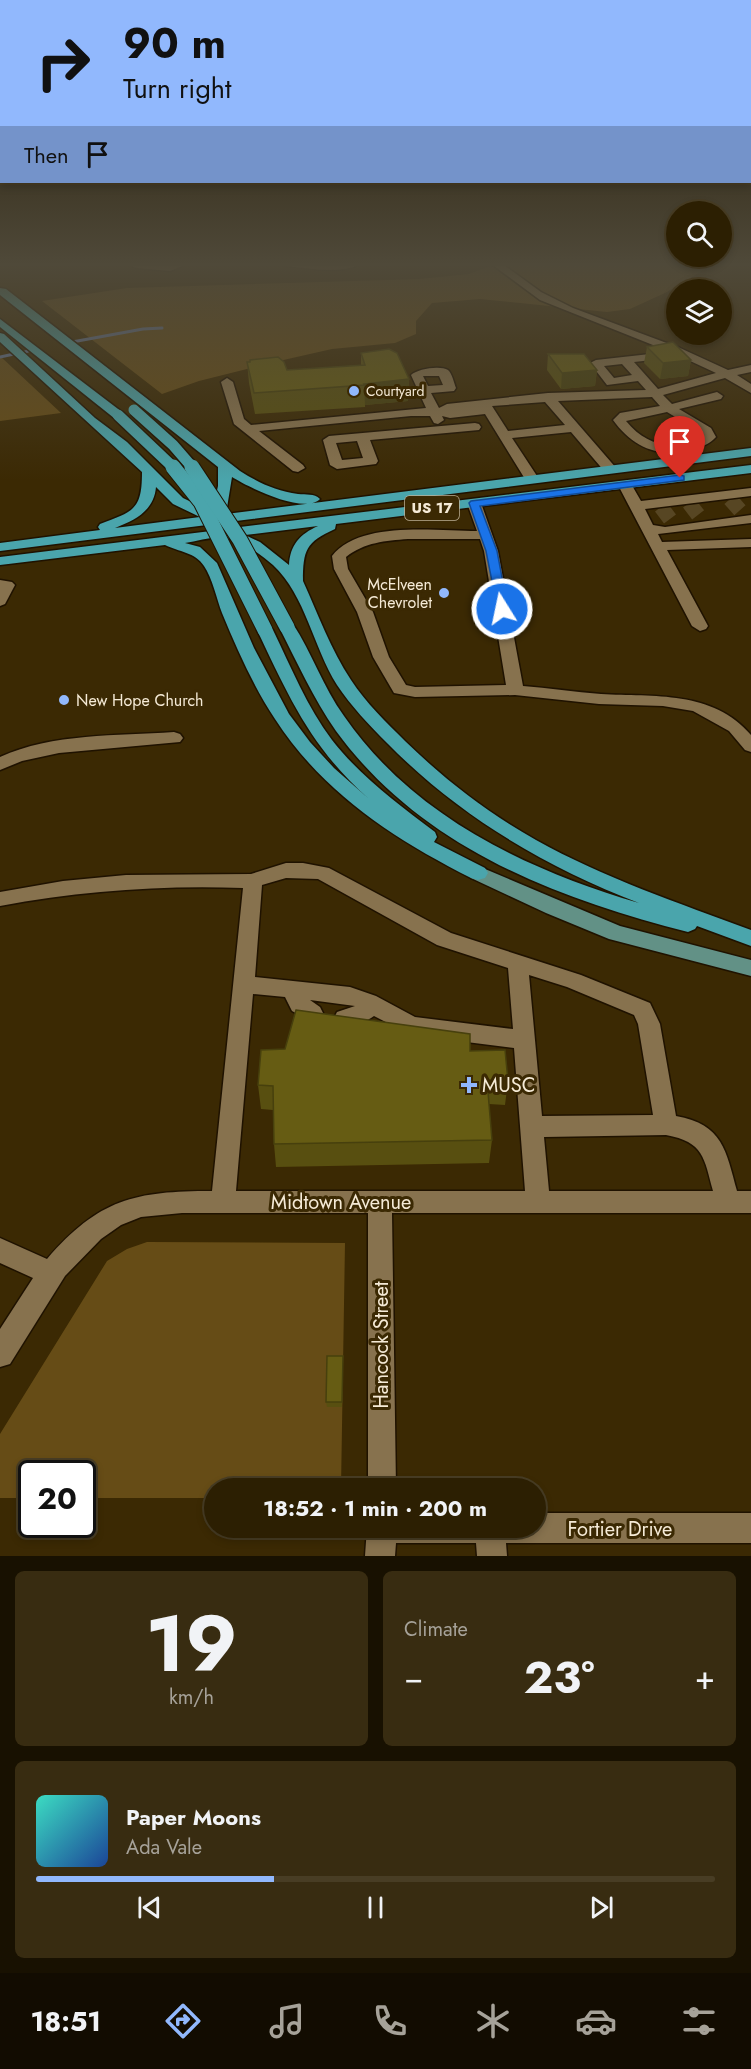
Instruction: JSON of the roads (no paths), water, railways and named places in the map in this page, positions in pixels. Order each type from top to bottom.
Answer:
[{"type":"highway","points":[[0,336],[91,421],[122,445],[148,473],[185,506],[218,519],[228,533],[264,550],[296,581]]},
{"type":"highway","points":[[17,336],[118,415],[168,461],[201,502],[295,691],[337,757],[381,801],[478,873]]},
{"type":"highway","points":[[39,336],[134,410],[183,456],[215,499],[245,546],[286,627],[337,719],[382,774],[416,806],[473,842],[537,874],[599,898],[669,920],[751,938]]},
{"type":"highway","points":[[60,336],[246,482],[273,495],[356,501]]},
{"type":"highway","name":"US 17","points":[[0,547],[751,452]]},
{"type":"highway","points":[[218,519],[220,500],[227,479],[224,466]]},
{"type":"highway","name":"US 17","points":[[0,561],[751,470]]},
{"type":"highway","points":[[77,536],[137,513],[149,498],[151,487],[148,473]]},
{"type":"highway","points":[[354,518],[314,533],[298,546],[295,556],[296,581],[334,666],[345,684],[389,736],[420,766],[456,795],[529,845],[622,889],[751,938]]},
{"type":"highway","points":[[228,533],[218,559],[216,573],[219,587],[263,684],[290,730],[308,753],[343,789],[394,828],[434,852],[478,873]]},
{"type":"highway","points":[[162,541],[195,550],[204,557],[216,573]]},
{"type":"main road","points":[[478,873],[553,908],[616,933],[751,968]]},
{"type":"street","points":[[636,336],[728,374],[751,389]]},
{"type":"street","points":[[641,377],[611,382],[591,363],[652,357],[672,349]]},
{"type":"street","points":[[625,360],[669,408],[707,431],[710,437],[687,446],[657,449],[644,445],[631,436],[619,420],[624,416],[669,408],[717,396]]},
{"type":"street","points":[[246,429],[438,412],[447,408],[486,408],[522,399],[655,393],[751,368]]},
{"type":"street","points":[[227,382],[238,421],[298,468]]},
{"type":"street","points":[[424,390],[438,412],[442,430]]},
{"type":"street","points":[[548,398],[610,469]]},
{"type":"street","points":[[486,408],[532,479]]},
{"type":"street","points":[[500,430],[564,416]]},
{"type":"street","points":[[362,437],[475,427]]},
{"type":"street","points":[[500,430],[574,428]]},
{"type":"street","points":[[702,476],[729,496]]},
{"type":"street","points":[[625,485],[699,626]]},
{"type":"street","points":[[636,506],[751,492]]},
{"type":"street","points":[[474,503],[486,535],[499,588],[515,690]]},
{"type":"street","points":[[649,529],[748,518]]},
{"type":"street","points":[[486,535],[460,537],[416,533],[379,539],[344,550],[338,561],[365,612],[387,670],[400,689],[415,692],[515,690],[588,698],[663,701],[697,706],[735,726],[751,746]]},
{"type":"street","points":[[658,546],[751,543]]},
{"type":"street","points":[[0,585],[7,585],[0,601]]},
{"type":"street","points":[[0,764],[9,759],[66,747],[174,738]]},
{"type":"street","points":[[0,899],[71,886],[132,880],[188,878],[253,880],[273,871],[305,870],[322,873],[444,939],[574,981],[642,1009],[649,1024],[666,1125]]},
{"type":"street","points":[[223,1202],[253,880]]},
{"type":"street","points":[[518,964],[538,1202]]},
{"type":"street","points":[[243,984],[340,994],[373,1005],[411,1026],[524,1040]]},
{"type":"street","points":[[292,989],[300,1005],[312,1013]]},
{"type":"street","points":[[345,1018],[360,1014],[373,1005]]},
{"type":"street","points":[[532,1127],[666,1125],[690,1129],[714,1149],[739,1202]]},
{"type":"street","name":"Midtown Avenue","points":[[0,1354],[50,1273],[102,1222],[137,1207],[182,1202],[739,1202]]},
{"type":"street","name":"Hancock Street","points":[[380,1203],[382,1478]]},
{"type":"street","points":[[0,1250],[50,1273]]},
{"type":"street","name":"Fortier Drive","points":[[457,1538],[491,1543],[751,1528]]},
{"type":"street","points":[[380,1556],[381,1538]]},
{"type":"waterway","points":[[72,342],[107,336]]},
{"type":"waterway","points":[[25,352],[31,350]]},
{"type":"waterway","points":[[0,357],[14,354]]},
{"type":"tunnel","points":[[730,499],[745,516]]},
{"type":"tunnel","points":[[689,503],[702,520]]},
{"type":"tunnel","points":[[661,507],[673,523]]},
{"type":"place","name":"Courtyard","points":[[354,391]]},
{"type":"place","name":"McElveen Chevrolet","points":[[444,593]]},
{"type":"place","name":"New Hope Church","points":[[64,700]]},
{"type":"place","name":"MUSC","points":[[469,1085]]}]
